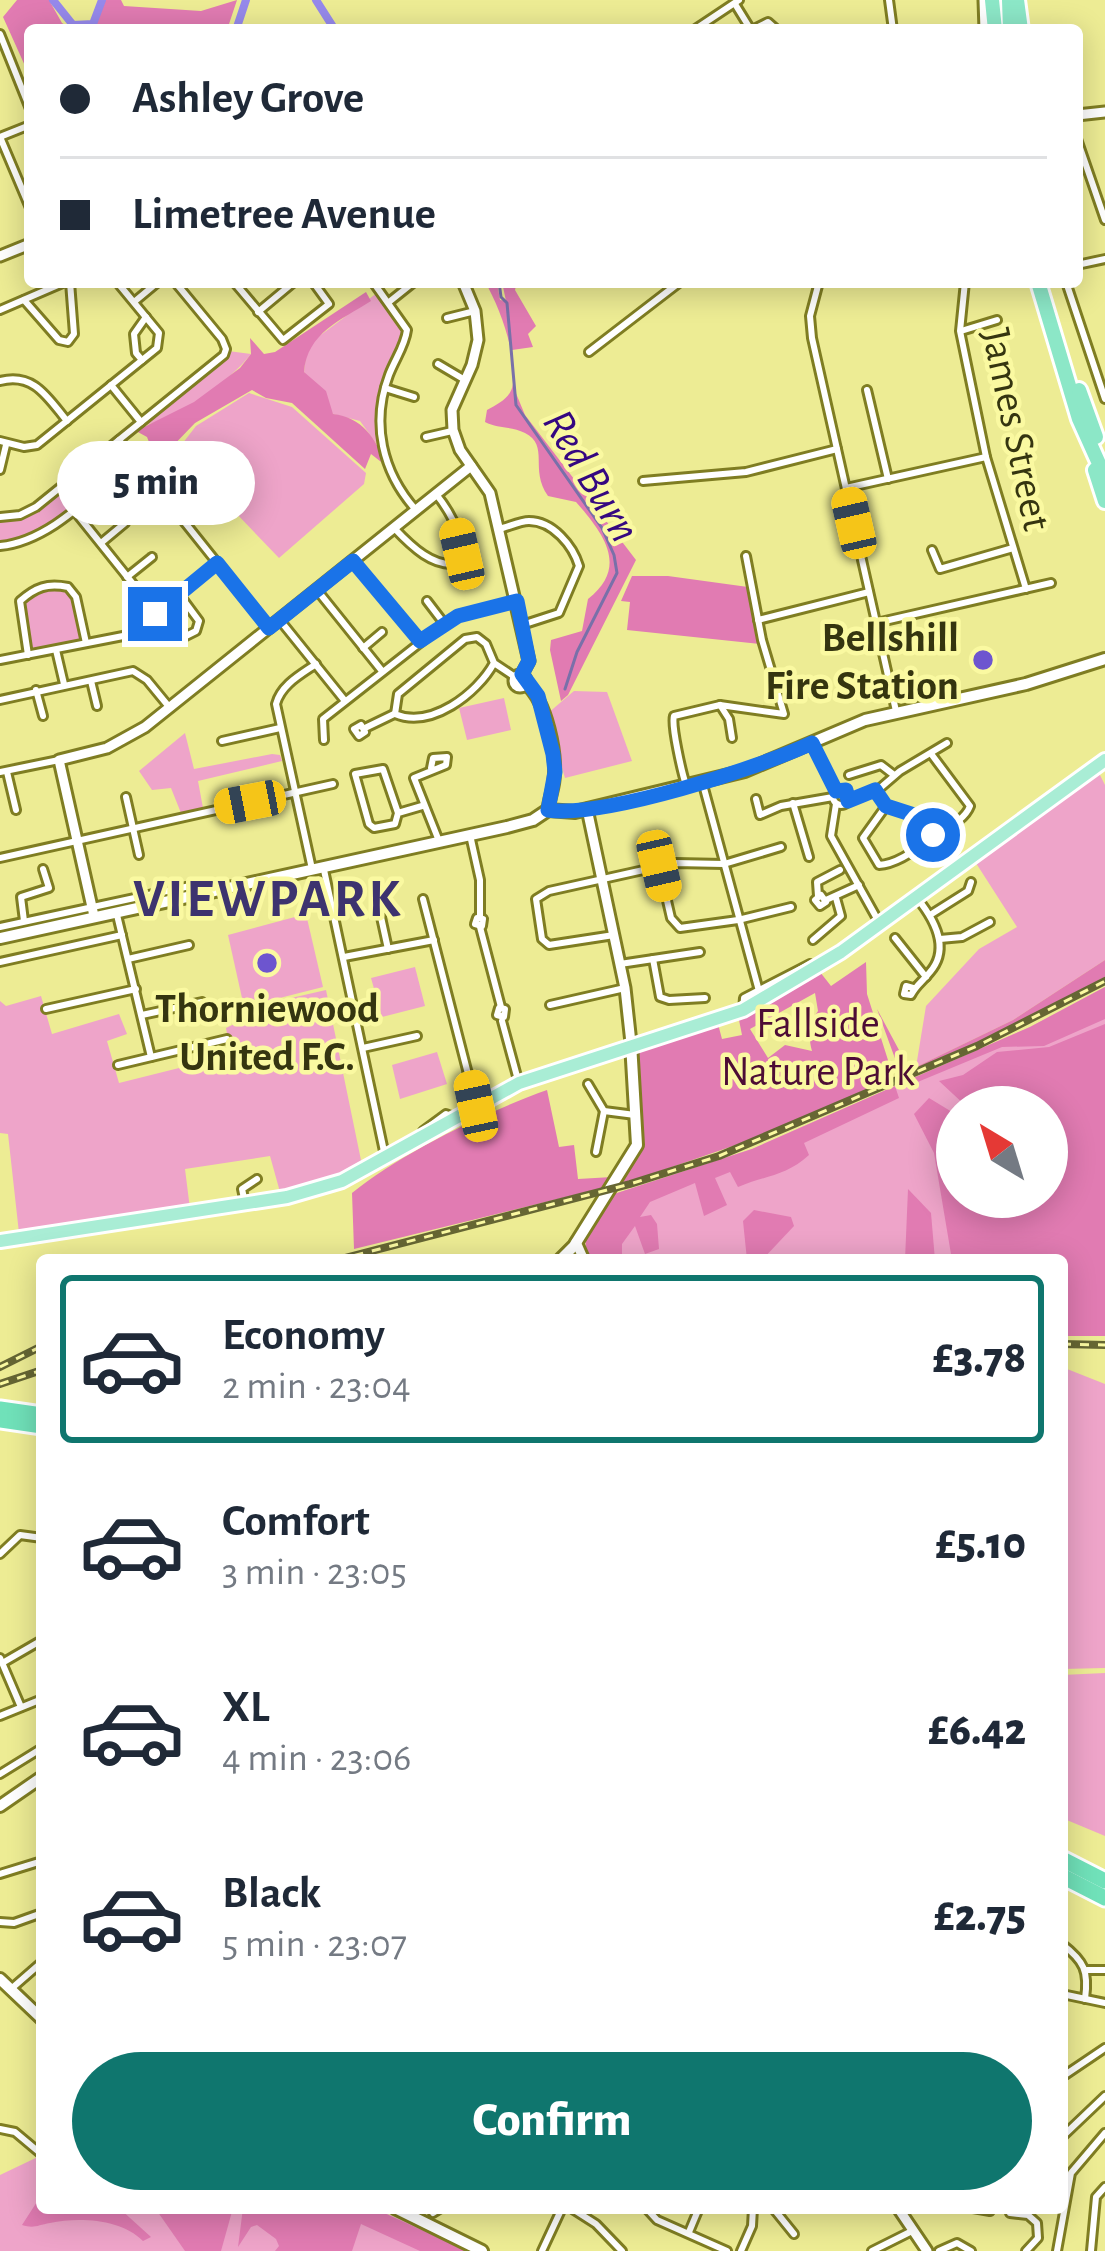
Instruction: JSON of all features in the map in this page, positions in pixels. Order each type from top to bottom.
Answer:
[{"type":"highway","points":[[1044,288],[1105,477]]},
{"type":"highway","points":[[1083,414],[1105,443]]},
{"type":"highway","points":[[1083,414],[1105,460]]},
{"type":"highway","points":[[1083,414],[1105,501]]},
{"type":"highway","points":[[0,1409],[36,1413]]},
{"type":"highway","points":[[0,1420],[36,1425]]},
{"type":"highway","points":[[1068,1862],[1105,1881]]},
{"type":"highway","points":[[1068,1877],[1105,1895]]},
{"type":"main road","points":[[0,938],[93,911],[116,911],[526,822],[548,810],[587,809],[702,782],[765,765],[847,726],[1025,684],[1105,659]]},
{"type":"main road","points":[[0,1241],[245,1204],[342,1181],[519,1083],[742,1010],[800,979],[880,924],[1105,760]]},
{"type":"main road","points":[[565,1254],[637,1145],[632,1043]]},
{"type":"main road","points":[[0,1806],[36,1780]]},
{"type":"main road","points":[[0,1978],[36,2013]]},
{"type":"main road","points":[[409,2214],[482,2251]]},
{"type":"street","points":[[703,24],[737,2]]},
{"type":"street","points":[[0,34],[24,85]]},
{"type":"street","points":[[0,137],[24,194]]},
{"type":"street","points":[[1083,156],[1105,220]]},
{"type":"street","points":[[0,310],[42,288]]},
{"type":"street","points":[[23,300],[59,340],[67,342],[74,334],[68,288]]},
{"type":"street","points":[[0,470],[3,442],[37,446],[160,342],[159,333],[122,288]]},
{"type":"street","points":[[134,302],[151,288]]},
{"type":"street","points":[[0,517],[36,507],[224,355],[224,344],[180,288]]},
{"type":"street","points":[[238,288],[279,338],[287,339],[329,304],[318,288]]},
{"type":"street","points":[[258,312],[287,288]]},
{"type":"street","points":[[378,288],[402,319],[406,335],[385,388],[380,424],[388,471],[416,510]]},
{"type":"street","points":[[389,302],[406,288]]},
{"type":"street","points":[[465,288],[475,311],[478,340],[452,410],[453,430],[490,494],[500,529],[529,661],[521,678]]},
{"type":"street","points":[[590,352],[672,288]]},
{"type":"street","points":[[817,288],[810,316],[812,338],[897,713]]},
{"type":"street","name":"James Street","points":[[964,288],[960,332],[986,457],[1026,589]]},
{"type":"street","points":[[1068,288],[1105,399]]},
{"type":"street","points":[[447,318],[475,311]]},
{"type":"street","points":[[142,360],[136,353],[134,334],[146,317]]},
{"type":"street","points":[[960,332],[997,320]]},
{"type":"street","points":[[438,364],[465,380]]},
{"type":"street","points":[[0,381],[16,378],[33,383],[67,422]]},
{"type":"street","points":[[111,385],[141,422]]},
{"type":"street","points":[[385,388],[414,397]]},
{"type":"street","points":[[867,390],[888,479]]},
{"type":"street","points":[[426,437],[453,430]]},
{"type":"street","points":[[118,440],[269,628]]},
{"type":"street","points":[[643,481],[746,472],[837,449]]},
{"type":"street","points":[[846,488],[986,457]]},
{"type":"street","points":[[0,546],[23,542],[46,530],[134,460]]},
{"type":"street","points":[[16,810],[4,771],[126,740],[471,466]]},
{"type":"street","points":[[394,528],[432,559],[457,566],[462,554],[453,517],[436,494]]},
{"type":"street","points":[[73,508],[178,640],[196,631],[199,621],[179,594]]},
{"type":"street","points":[[500,529],[530,521],[551,528],[575,552],[579,566],[559,613],[522,625]]},
{"type":"street","points":[[100,543],[125,524]]},
{"type":"street","points":[[932,550],[940,568],[1013,548]]},
{"type":"street","points":[[686,785],[671,725],[674,716],[720,705],[784,714],[746,556]]},
{"type":"street","points":[[127,577],[152,557]]},
{"type":"street","points":[[353,561],[420,641]]},
{"type":"street","points":[[0,660],[123,636],[217,563]]},
{"type":"street","points":[[876,623],[1051,583]]},
{"type":"street","points":[[28,655],[20,601],[33,590],[52,584],[68,587],[76,597],[86,643]]},
{"type":"street","points":[[317,590],[383,672]]},
{"type":"street","points":[[758,620],[869,592]]},
{"type":"street","points":[[325,740],[321,722],[420,641],[458,616],[517,601]]},
{"type":"street","points":[[427,602],[445,624]]},
{"type":"street","points":[[280,620],[345,701]]},
{"type":"street","points":[[363,648],[382,632]]},
{"type":"street","points":[[395,714],[398,694],[465,639],[477,637],[494,664],[521,678],[538,696],[555,772],[548,810]]},
{"type":"street","points":[[56,650],[64,684]]},
{"type":"street","points":[[316,664],[278,694],[280,728],[344,957],[386,1157]]},
{"type":"street","points":[[365,728],[395,714],[417,718],[440,712],[486,678],[494,664]]},
{"type":"street","points":[[0,700],[133,671],[170,708]]},
{"type":"street","points":[[91,679],[97,706]]},
{"type":"street","points":[[37,690],[43,716]]},
{"type":"street","points":[[720,705],[729,719],[732,738]]},
{"type":"street","points":[[222,741],[280,728]]},
{"type":"street","points":[[812,743],[838,795],[847,802]]},
{"type":"street","points":[[832,824],[847,802],[947,743]]},
{"type":"street","points":[[886,806],[863,838],[879,865],[908,854],[970,810],[932,754]]},
{"type":"street","points":[[59,760],[93,911]]},
{"type":"street","points":[[849,775],[881,765],[894,776]]},
{"type":"street","points":[[431,768],[414,778],[439,842]]},
{"type":"street","points":[[383,769],[398,813],[395,824],[371,827],[355,774],[383,769]]},
{"type":"street","points":[[702,782],[759,991]]},
{"type":"street","points":[[0,858],[333,784]]},
{"type":"street","points":[[756,799],[760,815],[794,803],[871,791]]},
{"type":"street","points":[[871,791],[886,806],[917,816],[933,835]]},
{"type":"street","points":[[838,795],[831,836],[880,924]]},
{"type":"street","points":[[126,797],[139,855]]},
{"type":"street","points":[[794,803],[809,857]]},
{"type":"street","points":[[398,813],[422,806]]},
{"type":"street","points":[[587,809],[632,1043]]},
{"type":"street","points":[[470,835],[481,880],[480,917],[484,922],[480,927],[501,1007]]},
{"type":"street","points":[[614,934],[555,947],[542,939],[535,902],[538,895],[659,866],[724,864],[782,847]]},
{"type":"street","points":[[659,866],[671,918],[680,928],[791,907]]},
{"type":"street","points":[[23,921],[21,898],[49,888],[43,869]]},
{"type":"street","points":[[840,870],[817,882],[822,898],[836,898],[859,885]]},
{"type":"street","points":[[0,927],[93,911],[190,886]]},
{"type":"street","points":[[930,915],[969,886],[977,896]]},
{"type":"street","points":[[813,940],[841,916],[836,898]]},
{"type":"street","points":[[913,988],[939,956],[940,939],[917,898]]},
{"type":"street","points":[[423,899],[476,1106]]},
{"type":"street","points":[[379,908],[388,949]]},
{"type":"street","points":[[116,911],[151,1057]]},
{"type":"street","points":[[940,939],[956,938],[983,922]]},
{"type":"street","points":[[0,962],[122,934]]},
{"type":"street","points":[[344,957],[434,940]]},
{"type":"street","points":[[889,951],[897,943],[926,976]]},
{"type":"street","points":[[128,959],[189,945]]},
{"type":"street","points":[[620,964],[700,952]]},
{"type":"street","points":[[653,959],[660,997],[705,998]]},
{"type":"street","points":[[742,1010],[743,998],[814,962]]},
{"type":"street","points":[[550,1005],[625,988]]},
{"type":"street","points":[[46,1009],[136,989]]},
{"type":"street","points":[[142,1015],[202,1002]]},
{"type":"street","points":[[502,1021],[519,1083]]},
{"type":"street","points":[[363,1048],[417,1036]]},
{"type":"street","points":[[118,1065],[226,1039]]},
{"type":"street","points":[[588,1084],[604,1111],[596,1152]]},
{"type":"street","points":[[604,1111],[638,1114]]},
{"type":"street","points":[[245,1204],[242,1189],[250,1179]]},
{"type":"street","points":[[576,1242],[581,1254]]},
{"type":"street","points":[[0,1554],[13,1534],[36,1537]]},
{"type":"street","points":[[21,1707],[1,1661],[36,1643]]},
{"type":"street","points":[[0,1716],[36,1702]]},
{"type":"street","points":[[0,1774],[36,1752]]},
{"type":"street","points":[[0,1874],[36,1863]]},
{"type":"street","points":[[0,1922],[14,1923],[36,1915]]},
{"type":"street","points":[[1068,1948],[1087,1970],[1085,1999]]},
{"type":"street","points":[[11,1989],[36,1967]]},
{"type":"street","points":[[1087,1970],[1105,1970]]},
{"type":"street","points":[[1068,1995],[1105,2003]]},
{"type":"street","points":[[1068,2073],[1105,2048]]},
{"type":"street","points":[[1068,2129],[1105,2096]]},
{"type":"street","points":[[0,2129],[15,2132],[36,2150]]},
{"type":"street","points":[[1068,2190],[1071,2173],[1105,2133]]},
{"type":"street","points":[[1091,2251],[1096,2198],[1105,2187]]},
{"type":"street","points":[[542,2251],[563,2214]]},
{"type":"street","points":[[577,2214],[596,2224],[622,2251]]},
{"type":"street","points":[[652,2214],[727,2251]]},
{"type":"street","points":[[688,2234],[696,2214]]},
{"type":"street","points":[[741,2251],[752,2214]]},
{"type":"street","points":[[777,2214],[794,2234]]},
{"type":"street","points":[[905,2214],[927,2251]]},
{"type":"street","points":[[1021,2214],[1032,2218],[1040,2230],[1033,2247],[1026,2251]]},
{"type":"street","points":[[1057,2251],[1064,2214]]},
{"type":"street","points":[[872,2251],[914,2232]]},
{"type":"street","points":[[882,2251],[914,2232]]},
{"type":"street","points":[[939,2251],[957,2243],[971,2251]]},
{"type":"shaded area","points":[[377,293],[402,325],[403,337],[380,395],[379,447],[360,421],[333,414],[304,372],[307,348],[314,340]]},
{"type":"shaded area","points":[[228,351],[251,354],[201,398],[141,426],[225,358]]},
{"type":"shaded area","points":[[249,393],[292,407],[366,473],[364,484],[279,558],[234,511],[201,496],[172,457],[196,426]]},
{"type":"shaded area","points":[[119,440],[134,460],[46,530],[0,546],[0,517],[28,511]]},
{"type":"shaded area","points":[[68,587],[76,597],[86,643],[28,655],[20,601],[33,590]]},
{"type":"shaded area","points":[[574,691],[607,692],[632,761],[565,778],[547,714]]},
{"type":"shaded area","points":[[504,698],[511,730],[467,740],[459,708]]},
{"type":"shaded area","points":[[185,733],[194,769],[272,754],[280,755],[282,761],[198,781],[203,808],[181,813],[171,788],[152,790],[139,771]]},
{"type":"shaded area","points":[[1098,771],[1105,785],[1105,960],[1013,1020],[916,1067],[926,1006],[979,949],[1017,927],[974,860]]},
{"type":"shaded area","points":[[306,914],[323,987],[244,1007],[228,935]]},
{"type":"shaded area","points":[[415,967],[425,1006],[382,1017],[371,978]]},
{"type":"shaded area","points":[[1105,987],[1105,1336],[1068,1336],[1068,1254],[589,1254],[611,1195],[752,1149],[1030,1027]]},
{"type":"shaded area","points":[[326,990],[362,1165],[336,1178],[280,1192],[270,1156],[185,1169],[190,1209],[19,1233],[8,1134],[0,1133],[0,1001],[6,1006],[41,996],[52,1034],[119,1014],[127,1034],[107,1041],[119,1083],[231,1055],[226,1028],[249,1017],[247,1008]]},
{"type":"shaded area","points":[[437,1052],[447,1084],[400,1099],[392,1065]]},
{"type":"shaded area","points":[[1068,1369],[1105,1384],[1105,1668],[1068,1669]]},
{"type":"shaded area","points":[[1105,1673],[1105,1836],[1068,1821],[1068,1675]]},
{"type":"shaded area","points":[[36,2158],[36,2214],[388,2214],[472,2251],[0,2251],[0,2175]]},
{"type":"green space","points":[[17,0],[49,0],[64,24],[24,24],[24,64],[3,17]]},
{"type":"green space","points":[[105,0],[121,0],[124,6],[201,11],[237,0],[229,24],[93,24]]},
{"type":"green space","points":[[488,288],[498,288],[500,300],[506,301],[503,288],[516,288],[536,326],[528,334],[533,347],[512,350],[513,367]]},
{"type":"green space","points":[[366,292],[371,301],[319,337],[304,372],[326,391],[333,414],[352,419],[366,430],[385,465],[371,454],[365,469],[292,403],[252,390],[195,423],[167,452],[170,463],[191,483],[192,491],[182,475],[156,460],[147,437],[136,431],[194,402],[240,368],[251,354],[250,338],[264,354],[275,352]]},
{"type":"green space","points":[[514,374],[525,415],[636,560],[561,701],[551,640],[582,631],[588,599],[607,575],[608,550],[576,502],[548,496],[532,438],[485,422],[487,410],[510,393]]},
{"type":"green space","points":[[632,576],[748,587],[760,644],[627,630],[630,602],[621,601]]},
{"type":"green space","points":[[1105,960],[1105,977],[991,1037],[901,1075],[877,1009],[907,1065],[916,1067],[1013,1020]]},
{"type":"green space","name":"Fallside Nature Park","points":[[866,962],[867,994],[894,1079],[759,1137],[614,1187],[643,1138],[636,1054],[642,1047],[718,1024],[722,1039],[742,1035],[738,1015],[820,972],[831,986]],"holes":[[[815,993],[818,1011],[810,1030],[812,1051],[785,1045],[768,1058],[750,1029]]]},
{"type":"green space","points":[[1105,987],[1105,1019],[1044,1046],[1002,1047],[908,1086],[904,1082],[1030,1027]]},
{"type":"green space","points":[[1105,1024],[1105,1336],[1068,1336],[1068,1254],[951,1254],[945,1218],[1068,1218],[1068,1086],[944,1086],[939,1081],[963,1075],[997,1052],[1049,1047]]},
{"type":"green space","points":[[895,1086],[899,1098],[804,1143],[809,1155],[792,1167],[738,1187],[730,1172],[715,1178],[727,1205],[704,1216],[695,1183],[650,1202],[640,1217],[651,1215],[657,1224],[659,1249],[645,1254],[635,1226],[622,1244],[622,1254],[586,1254],[585,1237],[611,1195],[752,1149]]},
{"type":"green space","points":[[547,1090],[559,1147],[574,1145],[578,1179],[612,1177],[607,1187],[354,1249],[352,1193],[445,1135]]},
{"type":"green space","points":[[929,1098],[936,1102],[936,1165],[914,1114]]},
{"type":"green space","points":[[908,1189],[931,1213],[934,1254],[905,1254]]},
{"type":"green space","points":[[754,1210],[791,1217],[794,1226],[768,1254],[746,1254],[743,1221]]},
{"type":"green space","points":[[36,2203],[36,2214],[126,2214],[151,2237],[143,2241],[123,2228],[86,2220],[22,2225]]},
{"type":"green space","points":[[159,2214],[231,2214],[221,2251],[185,2251]]},
{"type":"green space","points":[[242,2214],[386,2214],[468,2251],[420,2251],[361,2224],[352,2251],[275,2251],[276,2239],[257,2225],[238,2247]]},
{"type":"waterway","points":[[53,0],[72,24]]},
{"type":"waterway","points":[[93,24],[102,0]]},
{"type":"waterway","points":[[238,24],[246,0]]},
{"type":"waterway","points":[[316,0],[331,24]]},
{"type":"waterway","name":"Red Burn","points":[[500,288],[507,303],[516,405],[602,528],[617,573],[577,652],[565,689]]},
{"type":"railway","points":[[360,1254],[719,1156],[977,1046],[1105,981]]},
{"type":"railway","points":[[1068,1344],[1105,1345]]},
{"type":"railway","points":[[0,1367],[36,1349]]},
{"type":"railway","points":[[0,1384],[36,1372]]},
{"type":"place","name":"Bellshill Fire Station","points":[[983,660]]},
{"type":"place","name":"Thorniewood United F.C.","points":[[267,963]]},
{"type":"district","name":"VIEWPARK","points":[[268,897]]},
{"type":"route","points":[[155,614],[217,563],[269,628],[353,561],[420,641],[458,616],[517,601],[529,661],[522,674],[538,696],[553,754],[548,810],[574,812],[653,794],[765,765],[812,743],[836,791],[846,790],[848,801],[875,790],[886,806],[917,816],[933,835]]}]
